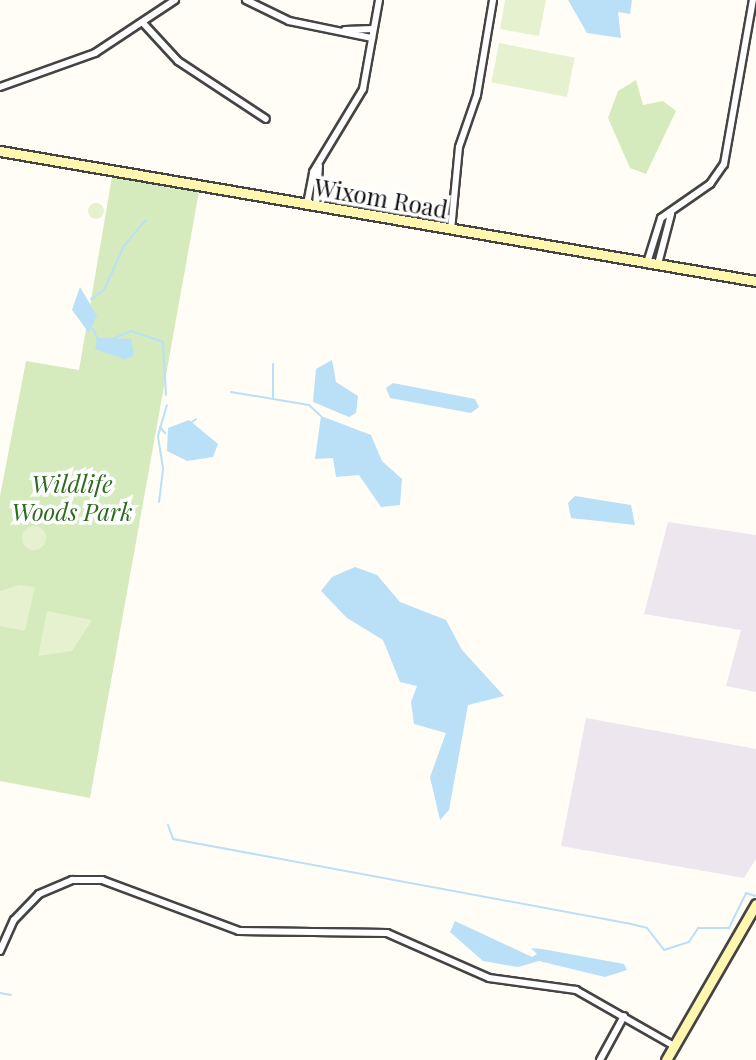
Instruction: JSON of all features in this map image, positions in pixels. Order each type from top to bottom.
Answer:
[{"type":"street","points":[[0,87],[74,63],[144,24],[175,0]]},
{"type":"street","points":[[246,0],[294,23],[345,30],[372,38]]},
{"type":"street","points":[[258,8],[262,0]]},
{"type":"street","points":[[312,205],[319,166],[359,100],[379,0]]},
{"type":"street","points":[[451,231],[459,147],[477,95],[493,0]]},
{"type":"street","points":[[647,263],[652,234],[671,214],[710,184],[727,157],[754,0]]},
{"type":"street","points":[[144,24],[188,70],[266,119]]},
{"type":"street","points":[[345,30],[373,29]]},
{"type":"street","name":"Wixom Road","points":[[0,151],[451,231],[756,281]]},
{"type":"street","points":[[658,264],[662,236],[671,214]]},
{"type":"street","points":[[652,234],[662,236]]},
{"type":"street","points":[[0,951],[14,920],[38,894],[72,880],[102,880],[239,930],[387,933],[489,978],[565,986],[624,1016],[674,1046]]},
{"type":"street","points":[[666,1060],[756,904]]},
{"type":"street","points":[[600,1060],[624,1016]]},
{"type":"shaded area","points":[[668,522],[756,535],[756,692],[726,686],[741,630],[644,614]]},
{"type":"shaded area","points":[[586,718],[756,749],[756,859],[744,878],[561,846]]},
{"type":"green space","points":[[505,0],[546,0],[539,36],[500,29]]},
{"type":"green space","points":[[499,43],[575,58],[567,97],[491,82]]},
{"type":"green space","points":[[636,80],[643,105],[663,101],[676,111],[646,174],[630,168],[608,118],[618,91]]},
{"type":"green space","name":"Wildlife Woods Park","points":[[113,171],[200,186],[90,798],[0,781],[0,496],[26,361],[79,370]]},
{"type":"green space","points":[[96,203],[104,211],[96,219],[88,211]]},
{"type":"green space","points":[[34,526],[43,529],[46,538],[43,547],[34,550],[25,547],[22,538],[25,529]]},
{"type":"green space","points":[[19,585],[35,587],[25,631],[0,626],[0,591]]},
{"type":"green space","points":[[47,611],[92,620],[72,651],[38,656]]},
{"type":"water","points":[[568,0],[632,0],[630,14],[618,12],[621,38],[587,33]]},
{"type":"water","points":[[80,287],[97,316],[89,333],[72,310]]},
{"type":"water","points":[[97,338],[131,339],[134,356],[124,359],[95,349]]},
{"type":"water","points":[[332,360],[336,382],[358,396],[356,413],[349,417],[313,402],[316,369]]},
{"type":"water","points":[[393,383],[475,399],[479,407],[471,413],[390,398],[386,388]]},
{"type":"water","points":[[321,416],[371,435],[382,461],[402,479],[400,505],[381,507],[359,475],[336,477],[333,458],[315,459]]},
{"type":"water","points":[[189,420],[218,444],[213,457],[187,461],[167,451],[168,428]]},
{"type":"water","points":[[575,496],[631,505],[635,525],[571,518],[568,503]]},
{"type":"water","points":[[355,567],[377,575],[400,602],[446,620],[462,650],[504,696],[468,705],[449,810],[440,820],[430,777],[446,733],[414,724],[411,702],[417,686],[400,682],[383,640],[347,618],[321,591],[332,577]]},
{"type":"water","points":[[455,921],[532,957],[537,954],[531,948],[542,949],[624,964],[627,970],[605,977],[539,961],[518,967],[483,961],[450,932]]},
{"type":"waterway","points":[[91,299],[104,290],[124,246],[146,220]]},
{"type":"waterway","points":[[93,329],[97,338]]},
{"type":"waterway","points":[[110,340],[131,331],[163,342],[166,395]]},
{"type":"waterway","points":[[273,364],[273,397]]},
{"type":"waterway","points":[[231,392],[309,405],[321,416]]},
{"type":"waterway","points":[[159,502],[163,468],[158,436],[167,405]]},
{"type":"waterway","points":[[192,422],[196,419]]},
{"type":"waterway","points":[[160,427],[165,433]]},
{"type":"waterway","points":[[168,825],[173,839],[647,928],[664,950],[689,942],[698,928],[729,928],[746,893],[756,896]]},
{"type":"waterway","points":[[0,993],[11,995]]}]
